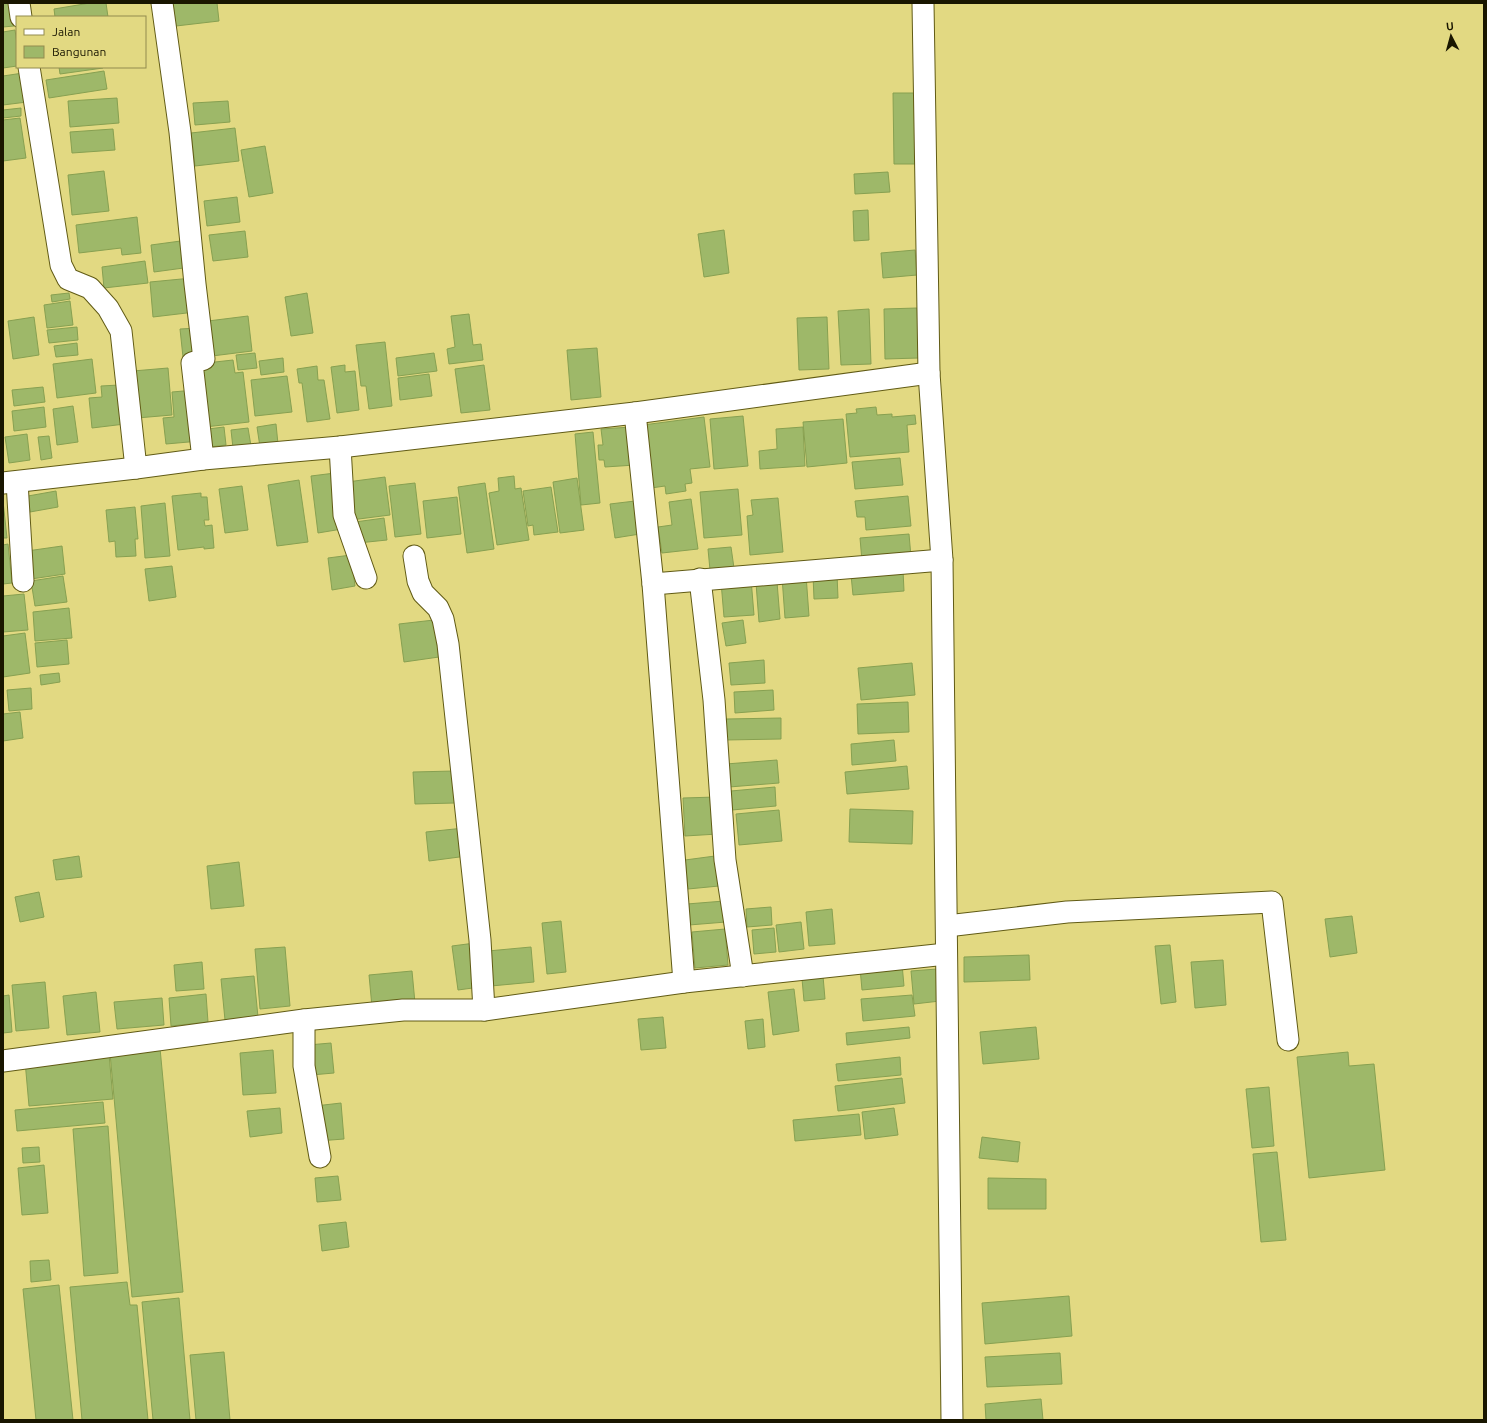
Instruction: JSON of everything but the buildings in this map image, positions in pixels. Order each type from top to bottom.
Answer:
[{"type":"street","points":[[18,3],[21,16]]},
{"type":"street","points":[[162,3],[180,132],[204,359],[192,363],[203,459]]},
{"type":"street","points":[[923,3],[928,373],[942,560],[952,1420]]},
{"type":"street","points":[[29,68],[61,265],[68,279],[90,288],[108,308],[121,331],[123,338],[136,468]]},
{"type":"street","points":[[23,581],[10,483],[203,459],[340,447],[635,413],[928,373]]},
{"type":"street","points":[[635,413],[653,584],[684,982]]},
{"type":"street","points":[[340,447],[344,515],[366,578]]},
{"type":"street","points":[[414,556],[418,581],[423,593],[438,608],[443,620],[448,644],[480,940],[484,1010]]},
{"type":"street","points":[[653,584],[942,560]]},
{"type":"street","points":[[700,579],[714,700],[725,860],[743,976]]},
{"type":"street","points":[[947,926],[1068,912],[1272,902],[1288,1040]]},
{"type":"street","points":[[3,1061],[304,1020],[402,1010],[484,1010],[684,982],[946,954]]},
{"type":"street","points":[[304,1020],[304,1066],[320,1157]]}]
